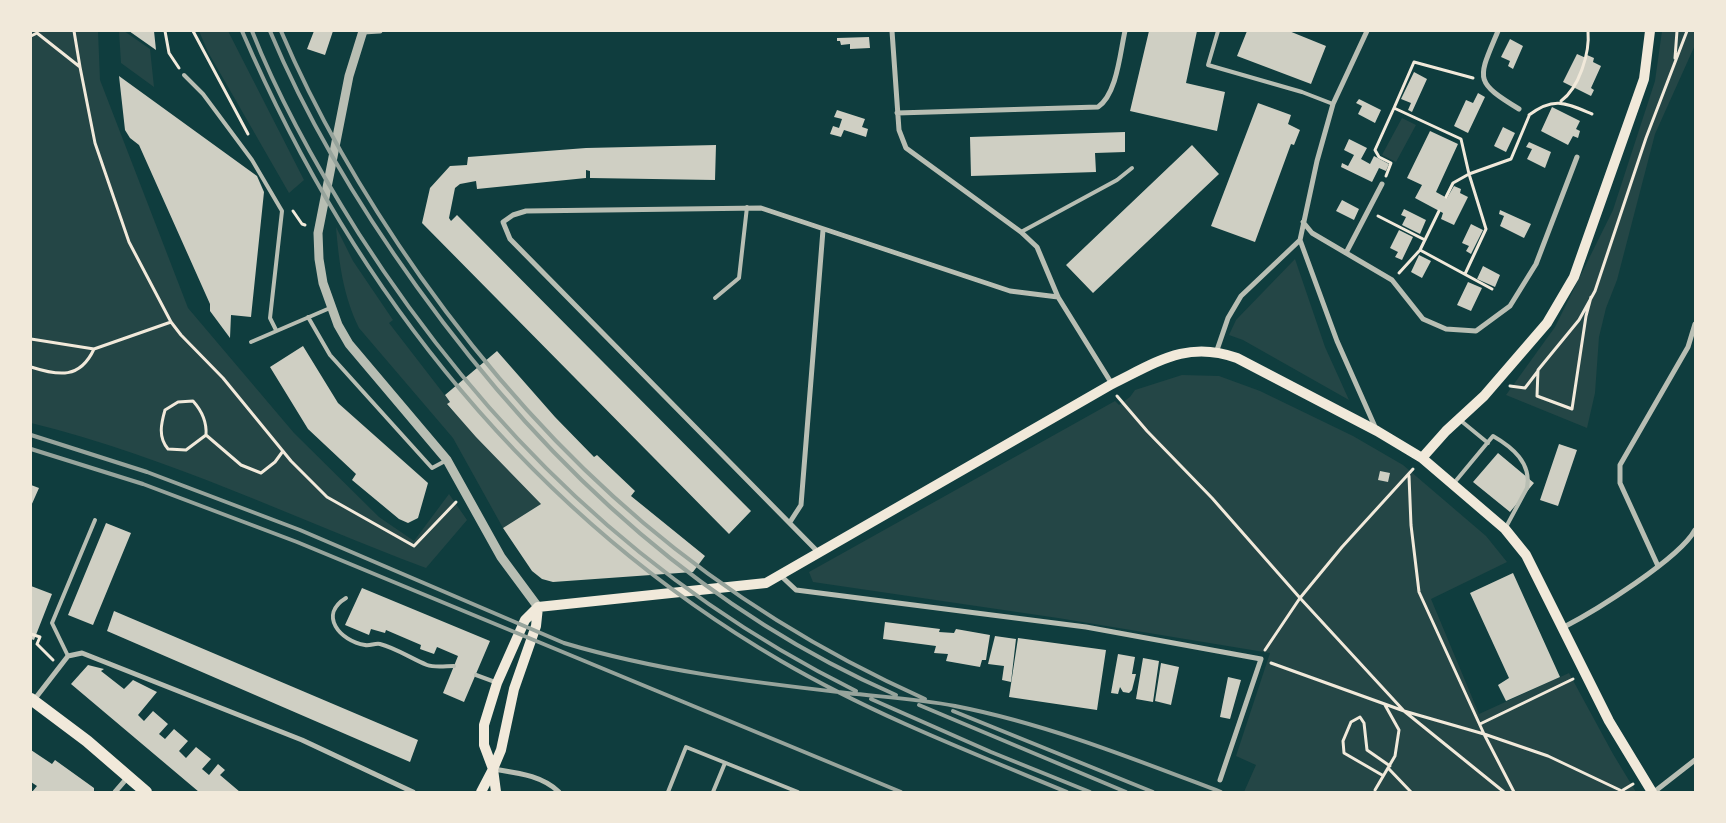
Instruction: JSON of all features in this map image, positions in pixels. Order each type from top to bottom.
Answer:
[{"type":"main road","points":[[1422,458],[1495,383],[1547,323],[1574,277],[1644,79],[1650,31]]},
{"type":"main road","points":[[496,792],[494,769],[484,745],[484,725],[497,683],[525,620],[538,607],[766,582],[820,554],[1112,384],[1163,359],[1191,350],[1217,350],[1237,358],[1377,431],[1422,458],[1505,529],[1526,555],[1609,721],[1653,792]]},
{"type":"main road","points":[[480,792],[494,769],[501,750],[520,666],[536,626],[538,607]]},
{"type":"main road","points":[[32,700],[146,792]]},
{"type":"street","points":[[380,31],[363,32],[348,76],[318,233],[319,259],[330,308],[349,344],[447,460],[500,557],[538,607]]},
{"type":"street","points":[[892,31],[898,130],[906,148],[1021,232],[1037,246],[1058,297],[1112,384]]},
{"type":"street","points":[[897,114],[1098,107],[1106,102],[1111,92],[1125,31]]},
{"type":"street","points":[[1367,31],[1333,104],[1300,240],[1337,341],[1377,431]]},
{"type":"street","points":[[1498,31],[1485,64],[1483,80],[1490,91],[1519,109]]},
{"type":"street","points":[[1303,222],[1312,233],[1392,280],[1423,319],[1446,329],[1476,331],[1510,306],[1536,264],[1577,157]]},
{"type":"street","points":[[1346,253],[1382,184]]},
{"type":"street","points":[[820,554],[510,239],[503,222],[513,215],[526,211],[761,208],[1010,291],[1058,297]]},
{"type":"street","points":[[790,522],[801,504],[823,230]]},
{"type":"street","points":[[1217,350],[1228,318],[1241,296],[1300,240]]},
{"type":"street","points":[[1658,566],[1620,483],[1620,465],[1688,347],[1695,324]]},
{"type":"street","points":[[1564,628],[1658,566],[1691,537],[1695,530]]},
{"type":"street","points":[[779,575],[796,590],[1086,627],[1261,659],[1220,780]]},
{"type":"street","points":[[32,700],[68,656],[82,652],[302,740],[413,792]]},
{"type":"street","points":[[1653,792],[1695,760]]},
{"type":"street","points":[[494,769],[533,776],[550,783],[559,792]]},
{"type":"street","points":[[115,792],[128,777]]},
{"type":"lane","points":[[1218,31],[1208,65],[1302,92],[1333,104]]},
{"type":"lane","points":[[184,75],[203,94],[252,160],[282,211],[270,318],[276,330]]},
{"type":"lane","points":[[1021,232],[1117,180],[1132,168]]},
{"type":"lane","points":[[715,298],[739,278],[746,207]]},
{"type":"lane","points":[[251,342],[330,308]]},
{"type":"lane","points":[[308,317],[330,355],[432,468],[447,460]]},
{"type":"lane","points":[[1460,420],[1488,443]]},
{"type":"lane","points":[[1453,485],[1493,436],[1514,449],[1522,461],[1528,481],[1527,488],[1505,529]]},
{"type":"lane","points":[[68,656],[52,623],[95,520]]},
{"type":"lane","points":[[346,598],[338,602],[334,611],[332,620],[338,632],[365,645],[380,644],[429,666],[454,666]]},
{"type":"lane","points":[[476,675],[497,683]]},
{"type":"lane","points":[[668,792],[686,747],[798,792]]},
{"type":"lane","points":[[713,792],[725,763]]},
{"type":"path","points":[[74,31],[95,143],[128,242],[171,322],[181,335],[223,378],[283,451],[327,497],[414,546],[458,500]]},
{"type":"path","points":[[165,31],[169,53],[184,75]]},
{"type":"path","points":[[193,31],[250,138]]},
{"type":"path","points":[[1446,197],[1453,183],[1469,174],[1511,159],[1529,115],[1541,106],[1561,101],[1568,96],[1586,60],[1590,42],[1588,31]]},
{"type":"path","points":[[1675,61],[1677,31]]},
{"type":"path","points":[[1495,383],[1525,388],[1579,320],[1591,297],[1610,250],[1646,138],[1688,31]]},
{"type":"path","points":[[31,36],[37,33],[80,67]]},
{"type":"path","points":[[1382,184],[1391,164],[1379,157],[1375,150],[1414,62],[1483,80]]},
{"type":"path","points":[[1561,101],[1592,114]]},
{"type":"path","points":[[1394,108],[1461,139],[1469,174],[1486,229],[1465,274]]},
{"type":"path","points":[[1519,109],[1529,115]]},
{"type":"path","points":[[288,204],[302,224],[305,224]]},
{"type":"path","points":[[1368,211],[1425,240]]},
{"type":"path","points":[[1392,280],[1420,250],[1439,211]]},
{"type":"path","points":[[1420,250],[1492,288]]},
{"type":"path","points":[[1538,370],[1537,396],[1572,410],[1586,316],[1591,297]]},
{"type":"path","points":[[31,339],[94,349],[171,322]]},
{"type":"path","points":[[31,367],[52,374],[72,373],[89,359],[94,349]]},
{"type":"path","points":[[1117,395],[1147,431],[1212,498],[1300,598],[1404,711],[1504,792]]},
{"type":"path","points":[[193,401],[200,409],[207,424],[206,435],[186,450],[168,449],[162,441],[162,424],[165,410],[178,402],[193,401]]},
{"type":"path","points":[[206,435],[241,465],[261,473],[283,451]]},
{"type":"path","points":[[1413,469],[1342,547],[1300,598],[1261,659],[1404,711],[1484,734],[1548,756],[1624,791]]},
{"type":"path","points":[[1409,475],[1411,525],[1419,592],[1484,734],[1514,792]]},
{"type":"path","points":[[31,634],[40,637],[37,644],[59,666]]},
{"type":"path","points":[[1480,724],[1573,678]]},
{"type":"path","points":[[1375,790],[1382,775],[1389,768],[1395,756],[1399,730],[1385,704]]},
{"type":"path","points":[[1382,775],[1344,753],[1344,741],[1351,722],[1360,717],[1364,723],[1367,750],[1389,768],[1411,792]]},
{"type":"shaded area","points":[[31,31],[98,31],[100,80],[188,308],[294,433],[379,517],[414,541],[449,494],[467,520],[426,568],[181,470],[82,437],[31,423]]},
{"type":"shaded area","points":[[119,31],[124,31],[150,49],[154,87],[121,63]]},
{"type":"shaded area","points":[[199,31],[228,31],[304,180],[289,193],[208,52]]},
{"type":"shaded area","points":[[1662,31],[1695,31],[1695,45],[1655,134],[1617,280],[1606,308],[1599,337],[1595,393],[1587,428],[1506,395],[1555,327],[1613,210],[1655,81]]},
{"type":"shaded area","points":[[1402,118],[1416,125],[1396,162],[1382,155]]},
{"type":"shaded area","points":[[336,227],[353,261],[393,320],[389,323],[450,402],[447,405],[541,504],[503,528],[453,438],[359,328],[349,303],[343,279]]},
{"type":"shaded area","points":[[1295,259],[1325,347],[1349,400],[1243,340],[1229,335],[1236,320]]},
{"type":"shaded area","points":[[1182,375],[1219,376],[1260,391],[1353,436],[1403,465],[1486,536],[1507,562],[1431,599],[1479,714],[1569,673],[1636,792],[1244,792],[1256,765],[1236,756],[1270,653],[1058,618],[813,582],[809,572],[1115,401],[1119,405],[1130,397],[1135,390]]},
{"type":"building","points":[[129,31],[154,31],[156,50]]},
{"type":"building","points":[[314,31],[333,31],[325,55],[307,49]]},
{"type":"building","points":[[1149,31],[1197,31],[1186,83],[1225,92],[1217,131],[1130,111]]},
{"type":"building","points":[[1247,31],[1289,31],[1326,46],[1311,84],[1237,56]]},
{"type":"building","points":[[869,37],[870,48],[850,49],[850,44],[841,45],[840,41],[837,41],[837,38]]},
{"type":"building","points":[[1510,39],[1523,46],[1513,69],[1508,66],[1510,61],[1501,57]]},
{"type":"building","points":[[1577,54],[1586,58],[1587,55],[1594,58],[1593,62],[1601,66],[1591,88],[1594,90],[1591,96],[1563,82]]},
{"type":"building","points":[[1414,72],[1427,79],[1412,112],[1408,110],[1411,103],[1401,99]]},
{"type":"building","points":[[119,76],[257,176],[264,192],[251,317],[231,315],[230,338],[210,311],[210,304],[139,145],[130,138],[125,130]]},
{"type":"building","points":[[1478,93],[1485,97],[1468,133],[1454,126],[1466,100],[1473,103]]},
{"type":"building","points":[[1359,99],[1381,110],[1375,123],[1358,114],[1362,106],[1356,103]]},
{"type":"building","points":[[1258,103],[1291,115],[1288,124],[1300,130],[1294,145],[1291,144],[1255,242],[1211,226]]},
{"type":"building","points":[[1552,107],[1580,121],[1576,129],[1580,131],[1578,138],[1573,136],[1568,145],[1541,131]]},
{"type":"building","points":[[837,110],[865,119],[862,127],[868,129],[866,137],[844,130],[841,137],[830,134],[833,126],[839,128],[842,119],[834,117]]},
{"type":"building","points":[[1503,127],[1515,133],[1506,152],[1494,146]]},
{"type":"building","points":[[1430,131],[1458,144],[1436,192],[1447,198],[1454,186],[1461,189],[1460,193],[1468,197],[1454,225],[1441,219],[1443,213],[1415,198],[1422,185],[1407,178]]},
{"type":"building","points":[[1125,132],[1125,152],[1095,153],[1096,172],[971,176],[970,137]]},
{"type":"building","points":[[1349,139],[1367,148],[1361,159],[1370,164],[1374,156],[1389,164],[1386,171],[1379,168],[1372,182],[1341,167],[1342,163],[1348,166],[1354,155],[1344,150]]},
{"type":"building","points":[[1529,142],[1551,152],[1545,168],[1527,159],[1532,149],[1526,147]]},
{"type":"building","points":[[716,145],[715,180],[590,178],[590,171],[586,170],[586,178],[477,189],[476,181],[460,184],[455,188],[449,218],[451,221],[457,215],[751,511],[729,534],[422,223],[430,188],[450,166],[467,165],[468,157],[586,148]]},
{"type":"building","points":[[1192,145],[1219,174],[1093,293],[1066,265]]},
{"type":"building","points":[[1342,200],[1359,209],[1354,220],[1336,211]]},
{"type":"building","points":[[1404,209],[1426,220],[1420,234],[1402,225],[1406,217],[1401,215]]},
{"type":"building","points":[[1500,210],[1531,224],[1524,238],[1500,226],[1504,216],[1499,214]]},
{"type":"building","points":[[1471,224],[1483,230],[1471,254],[1466,251],[1469,246],[1462,243]]},
{"type":"building","points":[[1399,230],[1413,237],[1402,260],[1395,257],[1398,252],[1390,248]]},
{"type":"building","points":[[1419,255],[1431,261],[1422,278],[1411,272]]},
{"type":"building","points":[[1483,266],[1500,275],[1495,287],[1477,279]]},
{"type":"building","points":[[1468,282],[1482,288],[1471,311],[1457,305]]},
{"type":"building","points":[[303,346],[338,403],[428,483],[418,518],[408,523],[399,519],[352,480],[356,474],[308,429],[270,367]]},
{"type":"building","points":[[497,351],[555,417],[594,457],[597,455],[635,491],[631,496],[705,556],[693,572],[553,582],[542,579],[532,571],[503,528],[541,504],[476,437],[447,404],[450,402],[445,395]]},
{"type":"building","points":[[1559,444],[1577,450],[1558,506],[1540,500]]},
{"type":"building","points":[[1498,453],[1534,483],[1510,512],[1473,482]]},
{"type":"building","points":[[1380,471],[1390,473],[1388,482],[1378,480]]},
{"type":"building","points":[[31,485],[39,488],[31,506]]},
{"type":"building","points":[[106,523],[131,533],[93,625],[68,615]]},
{"type":"building","points":[[1513,573],[1560,677],[1506,701],[1498,685],[1509,678],[1470,593]]},
{"type":"building","points":[[31,586],[52,594],[34,640],[31,639]]},
{"type":"building","points":[[362,588],[490,641],[464,702],[443,693],[458,656],[437,647],[434,654],[420,649],[421,645],[386,630],[385,633],[371,629],[369,635],[345,625]]},
{"type":"building","points":[[114,611],[418,740],[410,762],[107,631]]},
{"type":"building","points":[[885,622],[940,629],[939,632],[954,633],[956,629],[990,635],[986,660],[982,660],[980,667],[946,661],[948,654],[934,653],[936,646],[883,639]]},
{"type":"building","points":[[995,636],[1016,639],[1011,682],[1002,680],[1004,666],[988,664]]},
{"type":"building","points":[[1018,638],[1106,650],[1097,710],[1009,697]]},
{"type":"building","points":[[1118,654],[1135,657],[1132,674],[1136,674],[1132,690],[1129,693],[1123,692],[1120,687],[1118,694],[1111,693]]},
{"type":"building","points":[[1143,658],[1159,661],[1153,702],[1136,699]]},
{"type":"building","points":[[1161,663],[1179,667],[1171,705],[1155,701]]},
{"type":"building","points":[[88,665],[104,669],[101,671],[124,689],[133,680],[157,692],[138,715],[144,721],[153,711],[168,724],[159,734],[165,739],[174,729],[188,741],[179,751],[186,758],[196,747],[211,759],[202,769],[209,775],[218,764],[225,770],[220,775],[240,792],[199,792],[71,684]]},
{"type":"building","points":[[1228,677],[1241,680],[1230,719],[1220,717]]},
{"type":"building","points":[[31,750],[52,764],[55,760],[94,788],[94,792],[32,792],[37,786],[31,782]]},
{"type":"railway","points":[[242,31],[287,128],[339,220],[397,308],[461,390],[531,467],[608,538],[691,603],[781,661],[886,715],[1067,792]]},
{"type":"railway","points":[[252,31],[287,109],[329,185],[359,234],[408,306],[460,373],[516,437],[576,497],[639,552],[707,603],[779,649],[856,691]]},
{"type":"railway","points":[[270,31],[318,131],[376,227],[417,287],[465,351],[516,412],[571,469],[629,524],[691,574],[755,619],[824,660],[896,695]]},
{"type":"railway","points":[[281,31],[295,63],[344,157],[362,188],[420,276],[471,345],[526,408],[583,468],[643,523],[707,573],[776,619],[848,661],[925,699]]},
{"type":"railway","points":[[31,435],[147,472],[300,530],[564,643],[634,661],[740,680],[955,706],[1057,732],[1221,792]]},
{"type":"railway","points":[[31,449],[143,484],[297,542],[901,792]]},
{"type":"railway","points":[[871,699],[991,752],[1090,792]]},
{"type":"railway","points":[[919,705],[1126,792]]},
{"type":"railway","points":[[953,711],[1153,792]]}]
